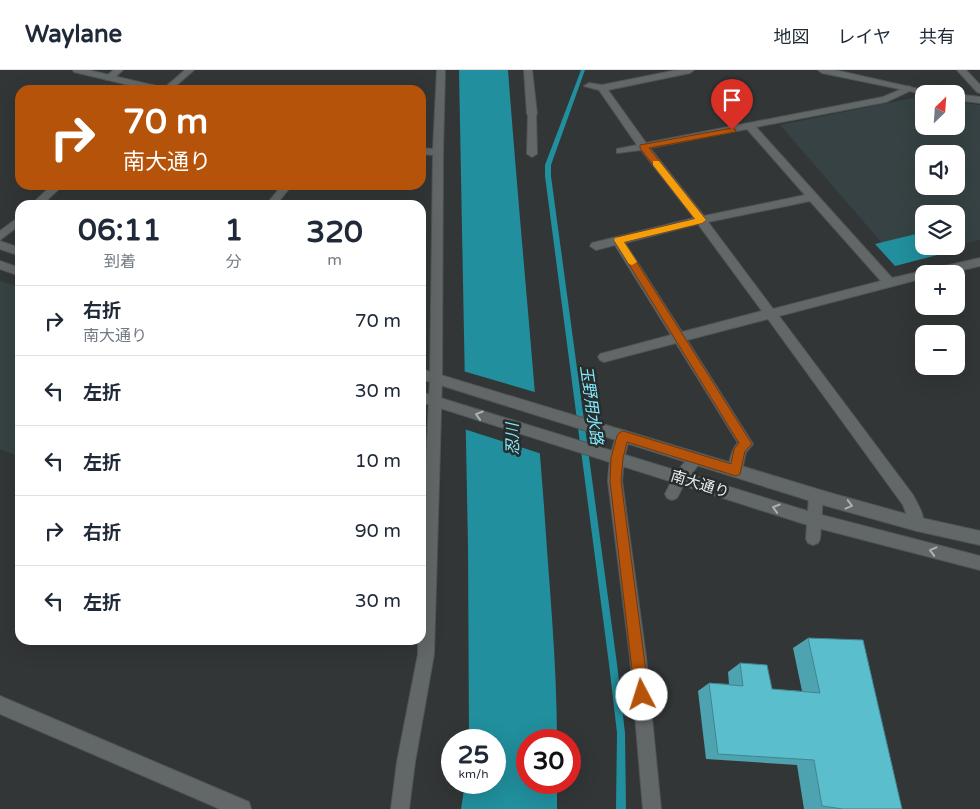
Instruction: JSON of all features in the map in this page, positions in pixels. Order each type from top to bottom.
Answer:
[{"type":"street","points":[[77,70],[141,85]]},
{"type":"street","points":[[400,809],[406,762],[426,654],[442,403],[438,152],[441,70]]},
{"type":"street","points":[[528,70],[532,114]]},
{"type":"street","points":[[589,86],[602,88],[690,70]]},
{"type":"street","points":[[822,70],[915,90]]},
{"type":"street","points":[[961,70],[980,90]]},
{"type":"street","points":[[602,88],[643,146],[702,220],[908,500],[914,511],[917,524]]},
{"type":"street","points":[[621,151],[886,99],[909,89]]},
{"type":"street","points":[[965,98],[980,100]]},
{"type":"street","points":[[750,127],[889,282]]},
{"type":"street","points":[[426,151],[438,152]]},
{"type":"street","points":[[596,246],[702,220],[813,197]]},
{"type":"street","points":[[618,240],[746,444],[740,449],[736,471]]},
{"type":"street","points":[[0,246],[15,250]]},
{"type":"street","points":[[965,265],[980,262]]},
{"type":"street","points":[[0,265],[15,270]]},
{"type":"street","points":[[604,357],[915,276]]},
{"type":"street","name":"南大通り","points":[[426,376],[816,496],[917,524],[980,538]]},
{"type":"street","name":"南大通り","points":[[426,398],[814,520],[980,564]]},
{"type":"street","points":[[623,436],[617,458],[616,481],[638,656],[652,809]]},
{"type":"street","points":[[0,704],[242,809]]},
{"type":"lane","points":[[109,78],[119,70]]},
{"type":"lane","points":[[170,85],[190,70]]},
{"type":"lane","points":[[532,114],[532,154]]},
{"type":"lane","points":[[42,200],[52,190]]},
{"type":"lane","points":[[274,200],[283,190]]},
{"type":"lane","points":[[0,237],[15,224]]},
{"type":"lane","points":[[672,494],[680,478],[697,459]]},
{"type":"lane","points":[[813,539],[816,496]]},
{"type":"shaded area","points":[[915,98],[915,135],[965,135],[965,103],[980,105],[980,240],[965,243],[965,205],[915,205],[915,254],[895,258],[780,125]]},
{"type":"shaded area","points":[[0,281],[15,286],[15,455],[0,449]]},
{"type":"water","name":"忍川","points":[[459,70],[508,70],[544,506],[557,711],[557,729],[516,729],[516,794],[557,794],[557,809],[461,809],[463,794],[506,794],[506,729],[469,729],[468,547]]},
{"type":"water","points":[[915,234],[915,255],[938,255],[895,266],[875,244]]},
{"type":"pier","points":[[463,371],[538,393],[542,454],[464,429]]},
{"type":"building","points":[[808,638],[863,640],[902,809],[843,809],[822,806],[814,760],[718,754],[709,683],[743,686],[740,663],[767,665],[772,689],[820,693]]},
{"type":"waterway","name":"玉野用水路","points":[[583,70],[548,165],[548,176],[621,733],[621,809]]},
{"type":"slow traffic","points":[[632,262],[618,240],[702,220],[656,163]]},
{"type":"route","points":[[642,695],[616,481],[617,458],[623,436],[736,471],[740,449],[746,444],[618,240],[702,220],[643,146],[732,130]]}]
